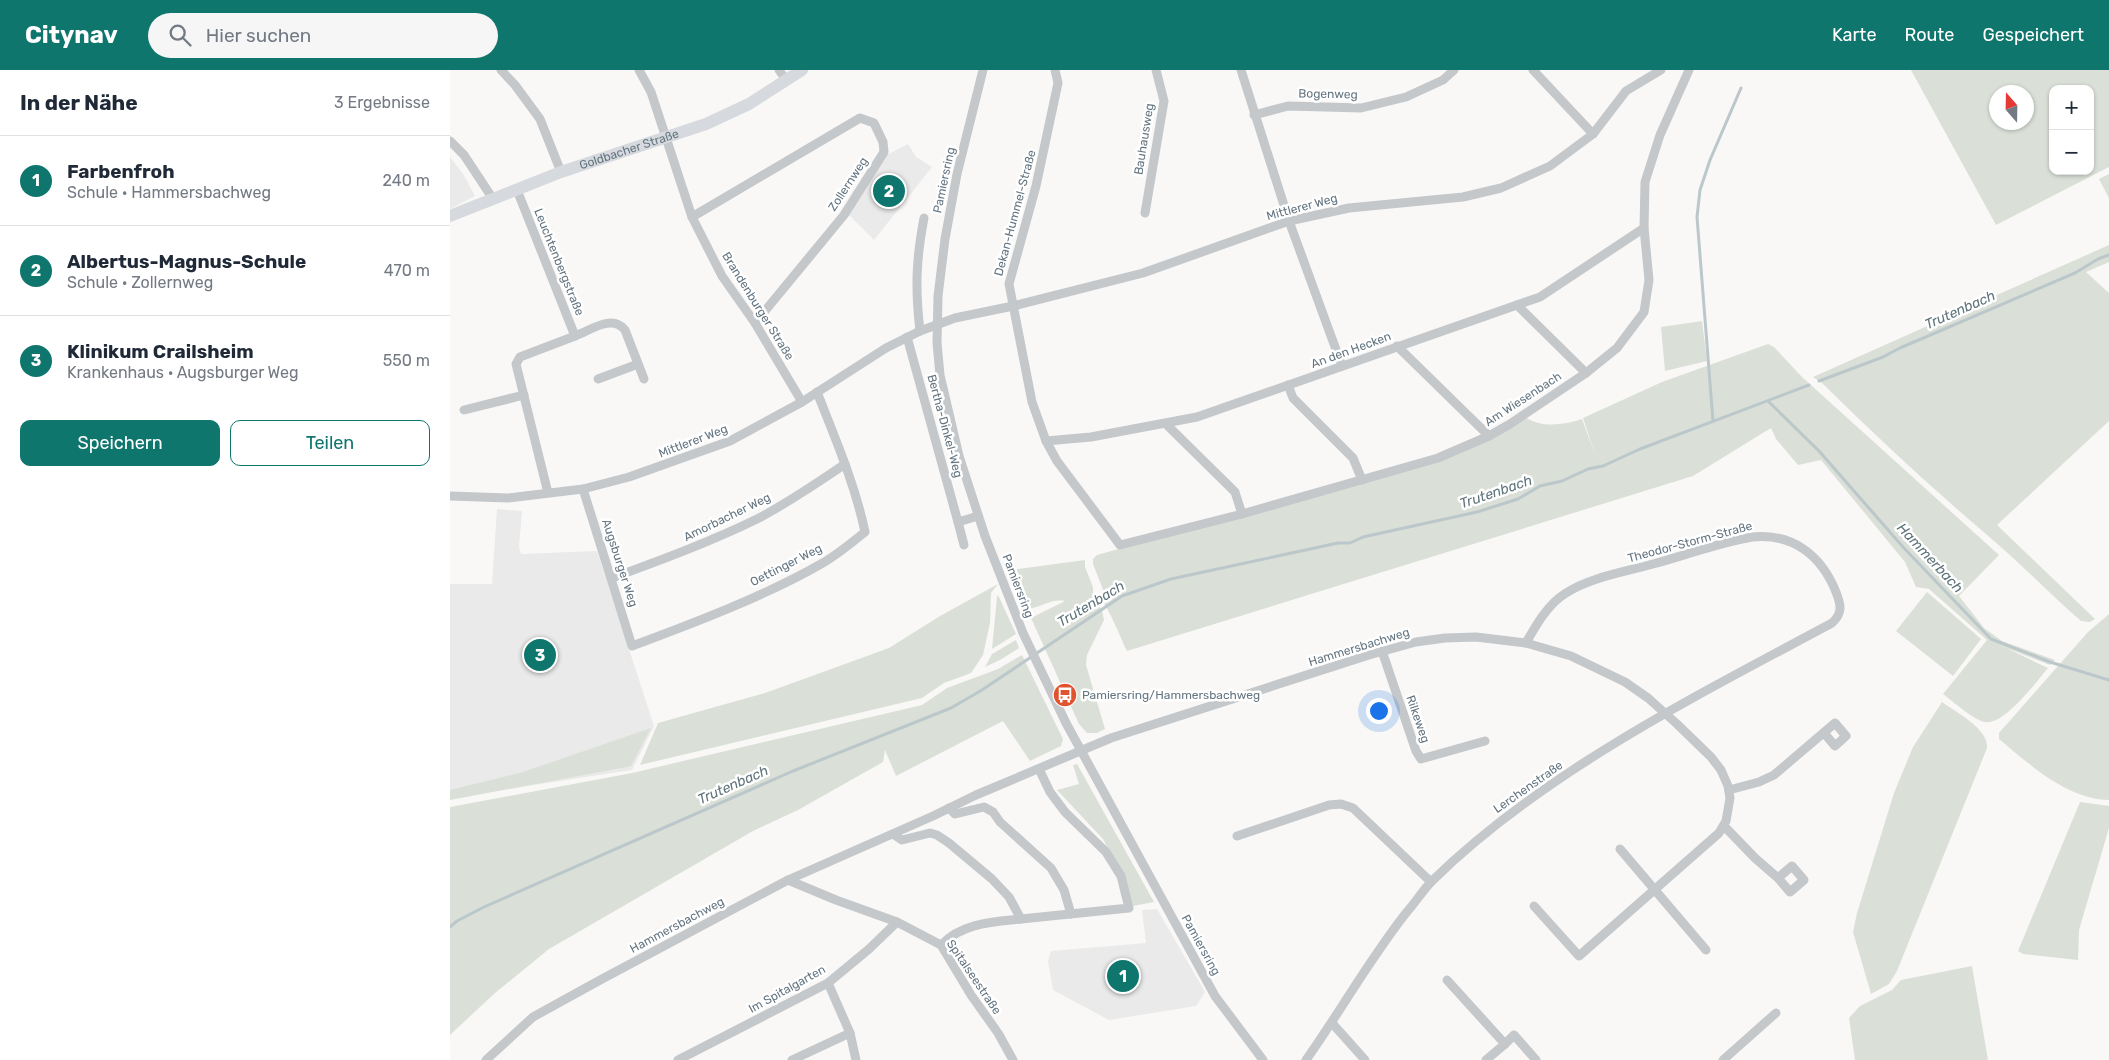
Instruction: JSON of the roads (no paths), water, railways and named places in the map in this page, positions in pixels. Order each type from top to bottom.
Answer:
[{"type":"street","points":[[501,70],[540,119],[561,172]]},
{"type":"street","name":"Brandenburger Straße","points":[[640,70],[651,92],[692,217],[722,276],[756,323],[802,402]]},
{"type":"street","name":"Goldbacher Straße","points":[[450,216],[561,172],[706,124],[749,104],[783,75],[802,70]]},
{"type":"street","name":"Pamiersring","points":[[983,70],[957,174],[945,238],[938,296],[937,324],[940,375],[959,456],[978,516],[1040,670],[1081,751],[1215,996],[1263,1060]]},
{"type":"street","name":"Dekan-Hummel-Straße","points":[[1055,70],[1058,83],[1036,186],[1009,284],[1032,402],[1046,441],[1057,461],[1120,545]]},
{"type":"street","name":"Bauhausweg","points":[[1145,213],[1164,101],[1156,70]]},
{"type":"street","points":[[1242,70],[1254,115],[1289,221],[1342,366]]},
{"type":"street","name":"Bogenweg","points":[[1254,115],[1288,106],[1362,108],[1406,97],[1443,80],[1454,70]]},
{"type":"street","points":[[1534,70],[1593,134]]},
{"type":"street","name":"Mittlerer Weg","points":[[450,496],[508,498],[583,488],[630,477],[722,444],[802,402],[886,348],[920,331],[955,318],[1013,306],[1142,273],[1289,221],[1349,208],[1463,197],[1501,188],[1550,166],[1593,134],[1626,91],[1661,70]]},
{"type":"street","name":"Am Wiesenbach","points":[[1120,545],[1242,514],[1438,458],[1490,436],[1586,373],[1617,348],[1644,312],[1649,280],[1644,228],[1645,182],[1660,135],[1689,70]]},
{"type":"street","name":"Zollernweg","points":[[692,217],[860,118],[874,122],[883,142],[884,152],[844,215],[756,323]]},
{"type":"street","points":[[450,141],[464,155],[493,199]]},
{"type":"street","name":"Leuchtenbergstraße","points":[[517,190],[576,336],[520,357],[516,364],[548,493]]},
{"type":"street","points":[[920,331],[916,275],[917,257],[924,218]]},
{"type":"street","name":"An den Hecken","points":[[1046,441],[1091,437],[1198,417],[1397,346],[1517,306],[1540,296],[1644,228]]},
{"type":"street","points":[[1517,306],[1586,373]]},
{"type":"street","points":[[576,336],[609,322],[620,324],[625,330],[644,379]]},
{"type":"street","name":"Bertha-Dinkel-Weg","points":[[907,337],[964,545]]},
{"type":"street","points":[[1397,346],[1490,436]]},
{"type":"street","points":[[598,379],[638,364]]},
{"type":"street","points":[[1288,385],[1293,398],[1353,458],[1362,480]]},
{"type":"street","name":"Oettinger Weg","points":[[632,646],[775,587],[822,563],[865,532],[861,511],[845,464],[817,392]]},
{"type":"street","points":[[464,410],[524,394]]},
{"type":"street","points":[[1166,424],[1235,492],[1242,514]]},
{"type":"street","name":"Amorbacher Weg","points":[[612,578],[686,551],[757,518],[798,496],[845,464]]},
{"type":"street","name":"Augsburger Weg","points":[[583,488],[632,646]]},
{"type":"street","points":[[958,522],[978,516]]},
{"type":"street","name":"Theodor-Storm-Straße","points":[[1526,643],[1550,606],[1565,593],[1575,588],[1740,539],[1763,536],[1774,537],[1797,544],[1818,559],[1828,574],[1841,607],[1838,618]]},
{"type":"street","name":"Lerchenstraße","points":[[1306,1060],[1380,947],[1431,882],[1495,825],[1560,779],[1664,714],[1838,618]]},
{"type":"street","name":"Hammersbachweg","points":[[486,1060],[533,1016],[788,880],[893,834],[976,794],[1111,738],[1200,708],[1416,642],[1445,638],[1476,637],[1526,643],[1571,656],[1608,673],[1648,698],[1677,724],[1711,757],[1724,776],[1729,790]]},
{"type":"street","name":"Rilkeweg","points":[[1382,651],[1416,751],[1421,759],[1485,741]]},
{"type":"street","points":[[1534,906],[1579,956],[1719,833],[1724,826],[1729,806],[1729,790],[1765,780],[1774,775],[1824,733]]},
{"type":"street","points":[[941,945],[961,930],[980,923],[1129,908],[1121,876],[1106,852],[1065,812],[1050,792],[1039,769]]},
{"type":"street","points":[[1237,836],[1329,805],[1341,804],[1353,808],[1431,882]]},
{"type":"street","points":[[949,808],[955,814],[984,807],[993,812],[1000,822],[1033,849],[1051,868],[1064,890],[1071,914]]},
{"type":"street","points":[[1724,826],[1754,858],[1778,878]]},
{"type":"street","points":[[893,834],[902,840],[930,833],[943,839],[998,885],[1009,897],[1021,919]]},
{"type":"street","points":[[1620,849],[1706,950]]},
{"type":"street","name":"Spitalseestraße","points":[[788,880],[897,922],[941,945],[971,995],[998,1033],[1013,1060]]},
{"type":"street","name":"Im Spitalgarten","points":[[678,1060],[689,1058],[828,983],[869,949],[897,922]]},
{"type":"street","points":[[1447,980],[1504,1044]]},
{"type":"street","points":[[828,983],[850,1033],[856,1060]]},
{"type":"street","points":[[1724,1060],[1776,1013]]},
{"type":"street","points":[[1332,1023],[1365,1060]]},
{"type":"street","points":[[792,1060],[850,1033]]},
{"type":"street","points":[[1486,1060],[1514,1036],[1536,1060]]},
{"type":"waterway","points":[[1713,421],[1697,217],[1700,190],[1710,160],[1741,88]]},
{"type":"waterway","name":"Trutenbach","points":[[1819,381],[1883,357],[2075,273],[2098,259],[2109,255]]},
{"type":"waterway","name":"Trutenbach","points":[[450,927],[457,921],[484,907],[793,771],[951,708],[982,690],[1122,596],[1171,579],[1338,543],[1350,543],[1363,537],[1477,512],[1518,499],[1540,486],[1562,481],[1588,469],[1603,466],[1640,449],[1809,385]]},
{"type":"waterway","name":"Hammerbach","points":[[1768,401],[1819,451],[1903,547],[1991,639],[2050,662],[2109,680]]},
{"type":"place","name":"Albertus-Magnus-Schule","points":[[889,191]]},
{"type":"place","name":"Klinikum Crailsheim","points":[[540,655]]},
{"type":"place","name":"Pamiersring/Hammersbachweg","points":[[1065,695]]},
{"type":"place","name":"Farbenfroh","points":[[1123,976]]}]
